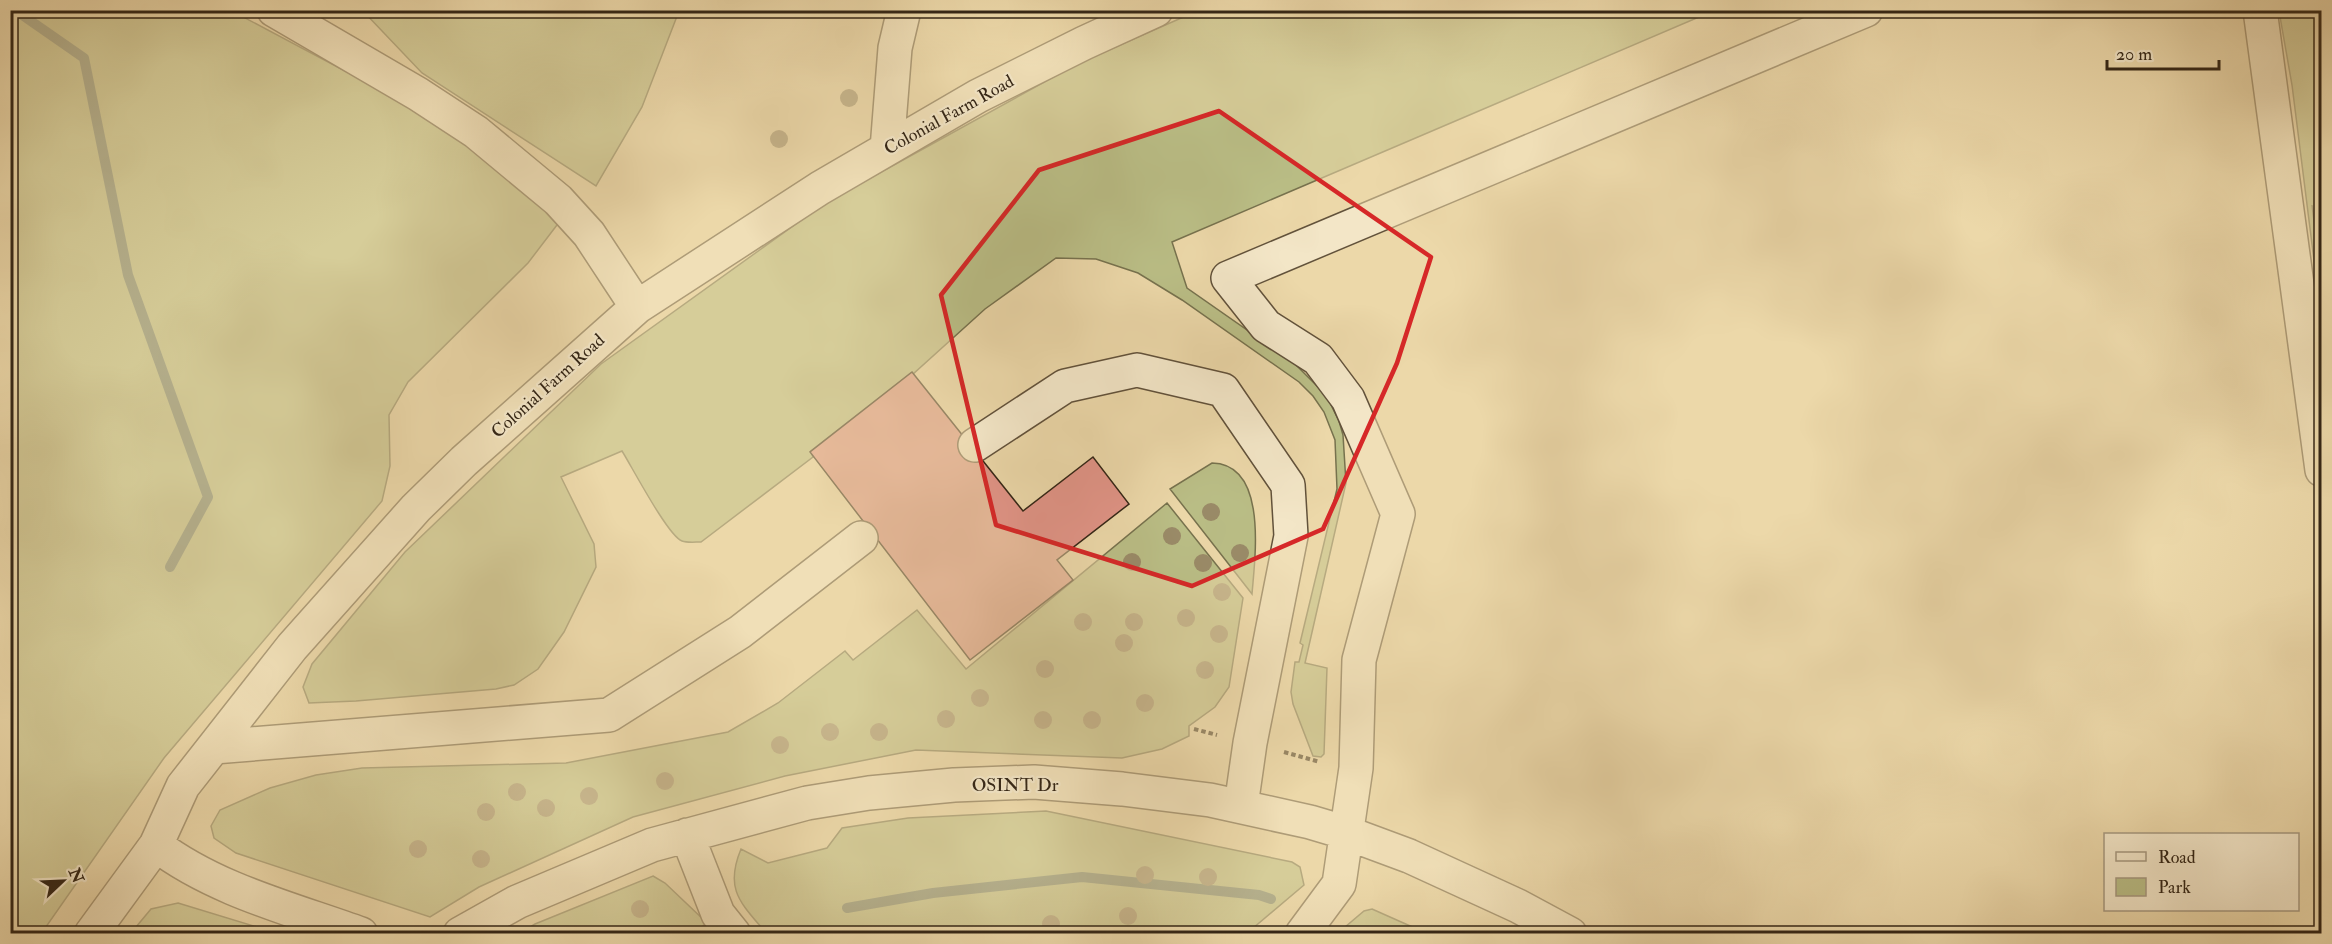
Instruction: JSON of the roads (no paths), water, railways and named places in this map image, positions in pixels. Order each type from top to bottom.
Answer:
[{"type":"street","points":[[274,10],[418,94],[476,132],[558,200],[589,234],[637,307]]},
{"type":"street","points":[[887,149],[895,48],[904,10]]},
{"type":"street","name":"Colonial Farm Road","points":[[91,933],[156,845],[183,786],[292,647],[416,508],[464,461],[637,307],[820,188],[887,149],[989,91],[1156,10]]},
{"type":"street","points":[[1302,933],[1339,884],[1356,768],[1359,660],[1398,514],[1348,399],[1318,358],[1266,326],[1228,278],[1866,10]]},
{"type":"street","points":[[2260,10],[2322,470]]},
{"type":"street","points":[[975,445],[1065,386],[1137,369],[1223,390],[1288,484],[1291,536],[1250,743],[1241,806]]},
{"type":"street","points":[[214,747],[609,715],[740,632],[861,538]]},
{"type":"street","name":"OSINT Dr","points":[[460,933],[518,902],[652,845],[807,803],[869,793],[954,785],[1034,782],[1122,789],[1241,806],[1272,812],[1347,833],[1437,869],[1570,933]]},
{"type":"street","points":[[687,835],[718,914],[734,933]]},
{"type":"street","points":[[156,845],[176,861],[207,876],[252,895],[361,933]]},
{"type":"waterway","points":[[15,10],[84,58],[128,275],[208,497],[170,567]]},
{"type":"waterway","points":[[847,908],[933,893],[1082,877],[1259,895],[1271,899]]}]
